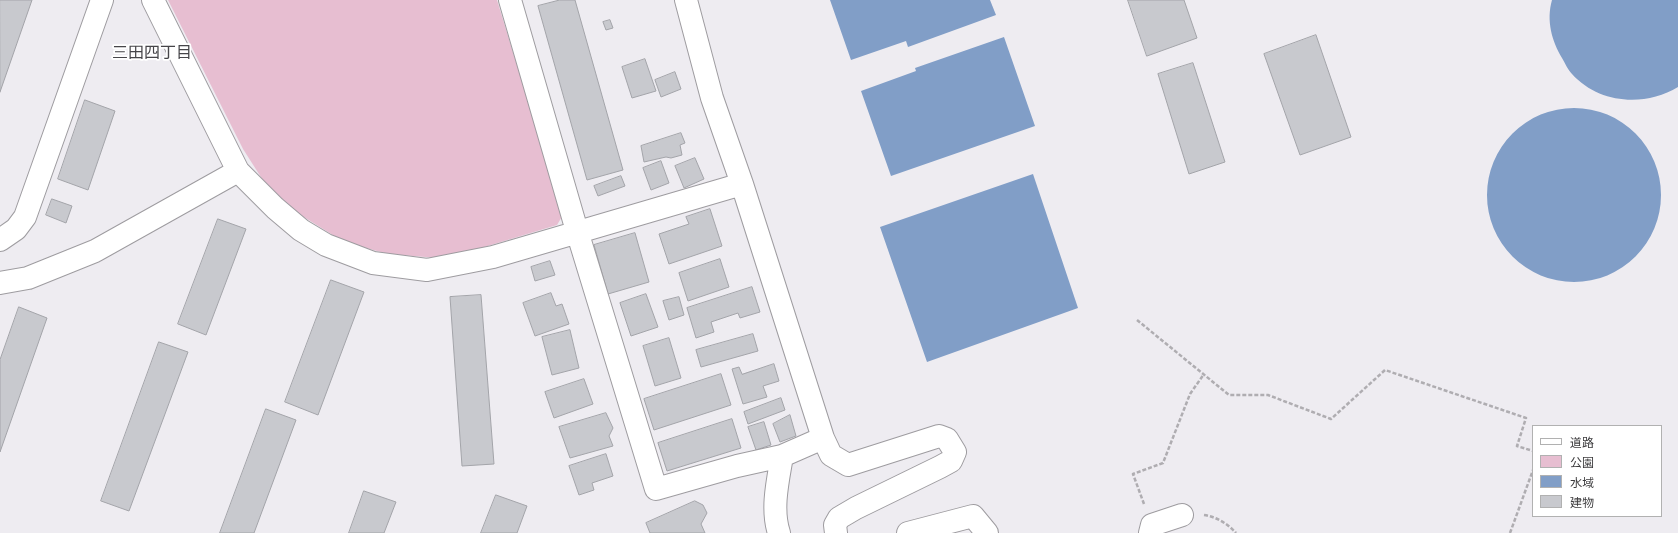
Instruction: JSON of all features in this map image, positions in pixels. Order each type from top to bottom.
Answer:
[{"type":"street","points":[[0,240],[16,229],[25,217],[102,0]]},
{"type":"street","points":[[153,0],[238,171],[275,208],[301,230],[326,245],[373,263],[427,270],[493,257],[577,231],[742,184]]},
{"type":"street","points":[[510,0],[577,231],[656,489],[737,466],[782,456],[823,438]]},
{"type":"street","points":[[686,0],[712,98],[742,184],[823,438],[831,455],[848,465],[939,436],[947,439],[955,452],[951,461],[838,518],[835,525],[836,533]]},
{"type":"street","points":[[0,283],[28,278],[95,251],[238,171]]},
{"type":"street","points":[[779,533],[775,523],[777,484],[782,456]]},
{"type":"street","points":[[1151,529],[1182,515]]},
{"type":"street","points":[[908,533],[973,516],[987,533]]},
{"type":"path","points":[[1136,320],[1229,395],[1268,395],[1331,420],[1385,370],[1526,418],[1517,446],[1532,451]]},
{"type":"path","points":[[1151,529],[1133,474],[1163,464],[1190,394],[1204,374]]},
{"type":"path","points":[[1510,533],[1532,473]]},
{"type":"path","points":[[1182,515],[1199,514],[1213,517],[1231,527],[1236,533]]},
{"type":"green space","points":[[168,0],[497,0],[563,215],[557,225],[481,248],[438,258],[388,254],[344,242],[299,214],[266,185],[243,149]]},
{"type":"water","points":[[830,0],[990,0],[996,15],[908,47],[906,41],[851,60]]},
{"type":"water","points":[[1552,0],[1678,0],[1678,87],[1651,98],[1637,100],[1609,97],[1595,92],[1583,84],[1569,71],[1555,45],[1550,23],[1550,8]]},
{"type":"water","points":[[1004,37],[1035,126],[891,176],[861,91],[916,71],[915,68]]},
{"type":"water","points":[[1565,108],[1583,108],[1607,114],[1636,133],[1655,162],[1661,186],[1661,204],[1655,228],[1636,257],[1607,276],[1583,282],[1565,282],[1541,276],[1512,257],[1493,228],[1487,204],[1487,186],[1493,162],[1512,133],[1541,114]]},
{"type":"water","points":[[1033,174],[1078,308],[927,362],[880,227]]},
{"type":"building","points":[[0,0],[32,0],[0,92]]},
{"type":"building","points":[[560,0],[575,0],[623,170],[587,180],[538,6]]},
{"type":"building","points":[[1128,0],[1184,0],[1197,38],[1147,56]]},
{"type":"building","points":[[610,20],[613,28],[606,30],[603,22]]},
{"type":"building","points":[[1316,35],[1351,137],[1300,155],[1264,54]]},
{"type":"building","points":[[645,59],[656,91],[632,98],[622,67]]},
{"type":"building","points":[[1193,63],[1225,162],[1189,174],[1158,74]]},
{"type":"building","points":[[675,72],[681,89],[661,97],[655,80]]},
{"type":"building","points":[[85,100],[115,111],[88,190],[58,179]]},
{"type":"building","points":[[681,133],[685,143],[680,145],[682,155],[644,162],[641,146]]},
{"type":"building","points":[[695,158],[704,179],[684,188],[675,166]]},
{"type":"building","points":[[661,161],[669,183],[651,190],[643,168]]},
{"type":"building","points":[[621,176],[625,186],[598,196],[594,186]]},
{"type":"building","points":[[52,199],[72,206],[66,223],[46,215]]},
{"type":"building","points":[[710,209],[722,246],[669,264],[659,234],[689,224],[686,217]]},
{"type":"building","points":[[218,219],[246,229],[206,335],[178,324]]},
{"type":"building","points":[[635,233],[649,282],[608,294],[594,245]]},
{"type":"building","points":[[720,259],[729,287],[688,301],[679,273]]},
{"type":"building","points":[[550,261],[555,275],[535,281],[531,267]]},
{"type":"building","points":[[331,280],[364,292],[318,415],[285,402]]},
{"type":"building","points":[[752,287],[760,312],[740,318],[738,313],[711,322],[714,332],[696,338],[687,308]]},
{"type":"building","points":[[551,293],[556,306],[562,304],[569,324],[535,336],[523,303]]},
{"type":"building","points":[[646,294],[658,327],[631,336],[620,303]]},
{"type":"building","points":[[481,295],[494,464],[462,466],[450,297]]},
{"type":"building","points":[[679,297],[684,315],[669,320],[663,301]]},
{"type":"building","points":[[19,307],[47,318],[0,452],[0,360]]},
{"type":"building","points":[[570,330],[579,368],[552,375],[542,337]]},
{"type":"building","points":[[753,334],[758,351],[701,367],[696,350]]},
{"type":"building","points":[[669,338],[681,378],[655,386],[643,346]]},
{"type":"building","points":[[159,342],[188,352],[129,511],[101,501]]},
{"type":"building","points":[[774,364],[779,381],[763,386],[767,397],[743,404],[732,369],[739,367],[742,374]]},
{"type":"building","points":[[721,374],[731,405],[654,430],[644,399]]},
{"type":"building","points":[[584,379],[593,404],[554,418],[545,392]]},
{"type":"building","points":[[781,398],[785,410],[748,424],[744,412]]},
{"type":"building","points":[[266,409],[296,420],[254,533],[220,533]]},
{"type":"building","points":[[606,413],[613,428],[609,436],[613,446],[570,458],[559,427]]},
{"type":"building","points":[[790,415],[796,436],[780,442],[773,424]]},
{"type":"building","points":[[732,419],[741,448],[667,471],[658,443]]},
{"type":"building","points":[[764,422],[771,445],[756,450],[748,427]]},
{"type":"building","points":[[606,454],[613,476],[592,483],[594,490],[579,495],[569,466]]},
{"type":"building","points":[[364,491],[396,502],[384,533],[349,533]]},
{"type":"building","points":[[496,495],[527,506],[517,533],[481,533]]},
{"type":"building","points":[[695,501],[703,505],[707,513],[701,524],[705,533],[650,533],[646,523]]},
{"type":"district","name":"三田四丁目","points":[[152,53]]}]
